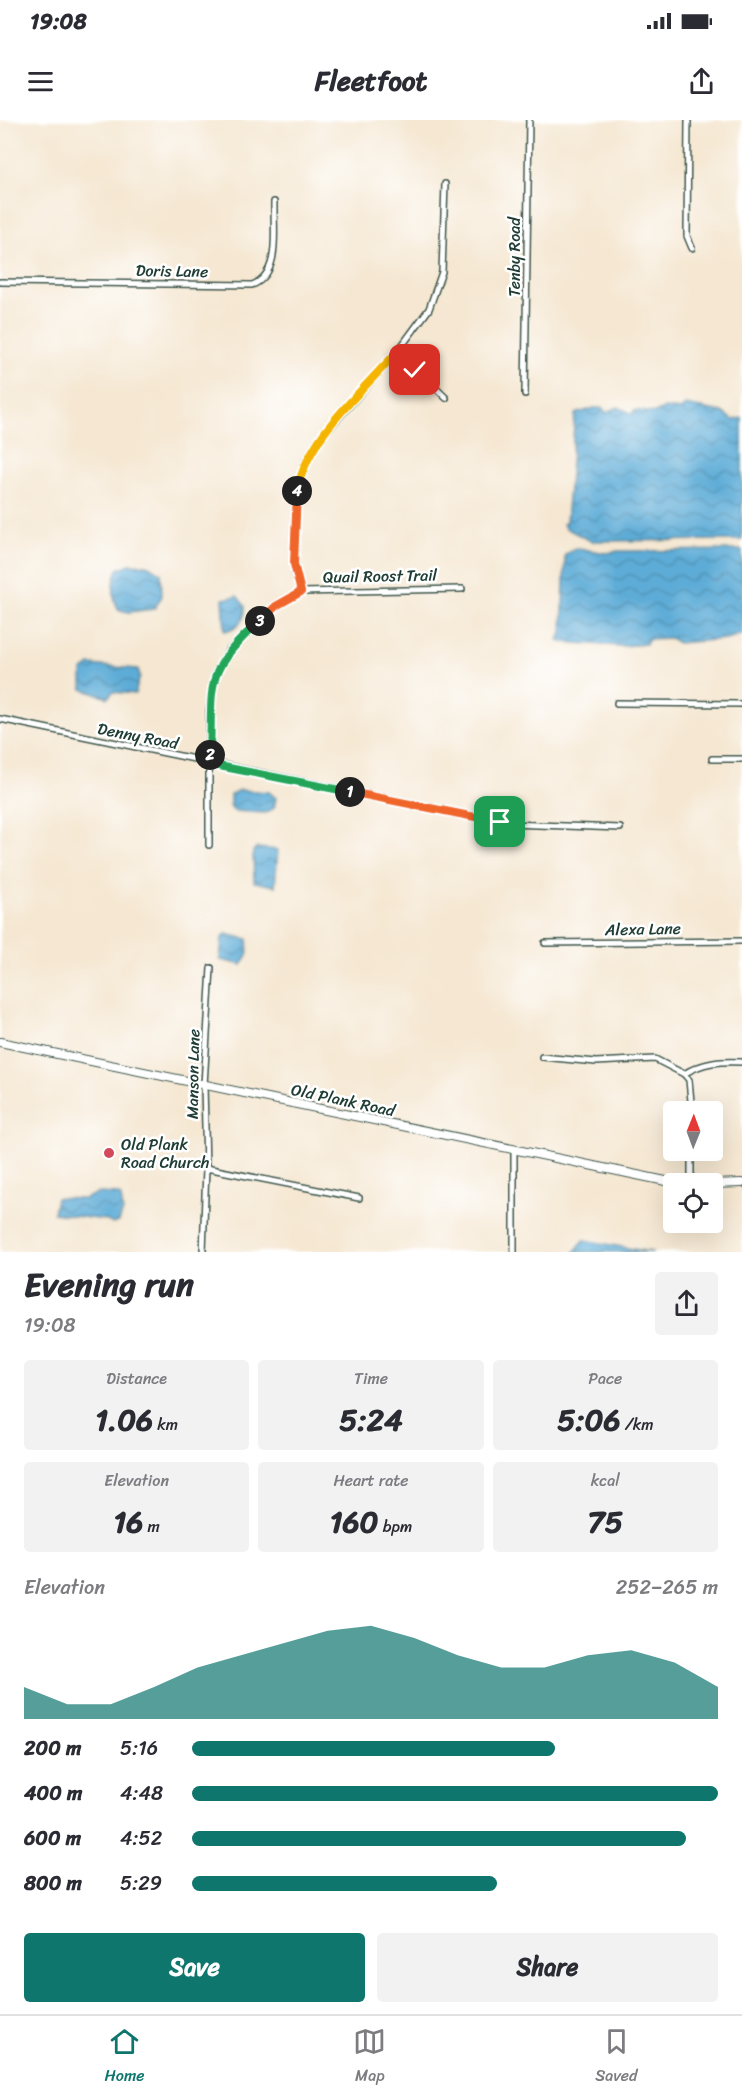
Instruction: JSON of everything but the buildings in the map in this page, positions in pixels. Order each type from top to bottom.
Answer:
[{"type":"street","name":"Tenby Road","points":[[525,394],[529,120]]},
{"type":"street","points":[[688,120],[687,236],[692,248]]},
{"type":"street","points":[[301,592],[296,574],[296,495],[306,461],[317,441],[398,351],[426,315],[440,281],[443,258],[445,184]]},
{"type":"street","name":"Doris Lane","points":[[0,282],[252,285],[262,279],[272,265],[273,202]]},
{"type":"street","points":[[398,351],[446,398]]},
{"type":"street","name":"Quail Roost Trail","points":[[209,764],[213,681],[224,657],[276,606],[301,592],[462,589]]},
{"type":"street","points":[[617,703],[742,704]]},
{"type":"street","name":"Denny Road","points":[[0,719],[209,764],[510,824],[540,827],[591,825],[620,828]]},
{"type":"street","points":[[712,759],[742,759]]},
{"type":"street","points":[[209,764],[209,845]]},
{"type":"street","name":"Alexa Lane","points":[[545,943],[742,941]]},
{"type":"street","name":"Manson Lane","points":[[203,1252],[206,1168],[204,1085],[211,968]]},
{"type":"street","name":"Old Plank Road","points":[[0,1042],[663,1181]]},
{"type":"street","points":[[542,1057],[596,1062],[655,1059],[684,1074],[692,1092],[692,1101]]},
{"type":"street","points":[[684,1074],[697,1066],[714,1062],[742,1062]]},
{"type":"street","points":[[514,1150],[514,1252]]},
{"type":"street","points":[[206,1168],[359,1198]]},
{"type":"street","points":[[723,1184],[742,1183]]},
{"type":"water","points":[[685,405],[722,412],[733,420],[742,418],[742,540],[591,541],[565,528],[563,524],[566,522],[575,414],[594,408],[603,408],[606,413],[618,407],[633,414],[634,410],[655,413],[665,408],[681,410]]},
{"type":"water","points":[[575,548],[607,553],[742,550],[742,634],[727,639],[678,643],[670,638],[648,639],[646,644],[622,646],[560,642],[558,639],[562,634],[565,555]]},
{"type":"water","points":[[130,564],[147,565],[161,573],[162,596],[154,609],[129,612],[119,610],[116,605],[114,590],[118,569]]},
{"type":"water","points":[[237,596],[245,606],[243,620],[234,628],[225,631],[223,599]]},
{"type":"water","points":[[90,665],[138,669],[140,676],[135,694],[113,692],[108,698],[82,689],[82,671]]},
{"type":"water","points":[[239,790],[269,792],[276,798],[274,808],[266,813],[234,811],[230,805],[230,795]]},
{"type":"water","points":[[256,848],[278,850],[275,886],[254,882],[253,851]]},
{"type":"water","points":[[226,934],[248,939],[248,955],[242,965],[220,960],[222,937]]},
{"type":"water","points":[[98,1193],[118,1194],[121,1197],[123,1211],[119,1222],[113,1224],[105,1220],[53,1213],[56,1198],[84,1199]]},
{"type":"water","points":[[584,1240],[644,1251],[653,1252],[574,1252]]},
{"type":"place","name":"Old Plank Road Church","points":[[109,1153]]},
{"type":"route","points":[[415,370],[398,351],[317,441],[306,461],[296,495],[294,564],[301,592],[276,606],[228,651],[220,663],[213,681],[209,711],[209,764],[500,822]]}]
